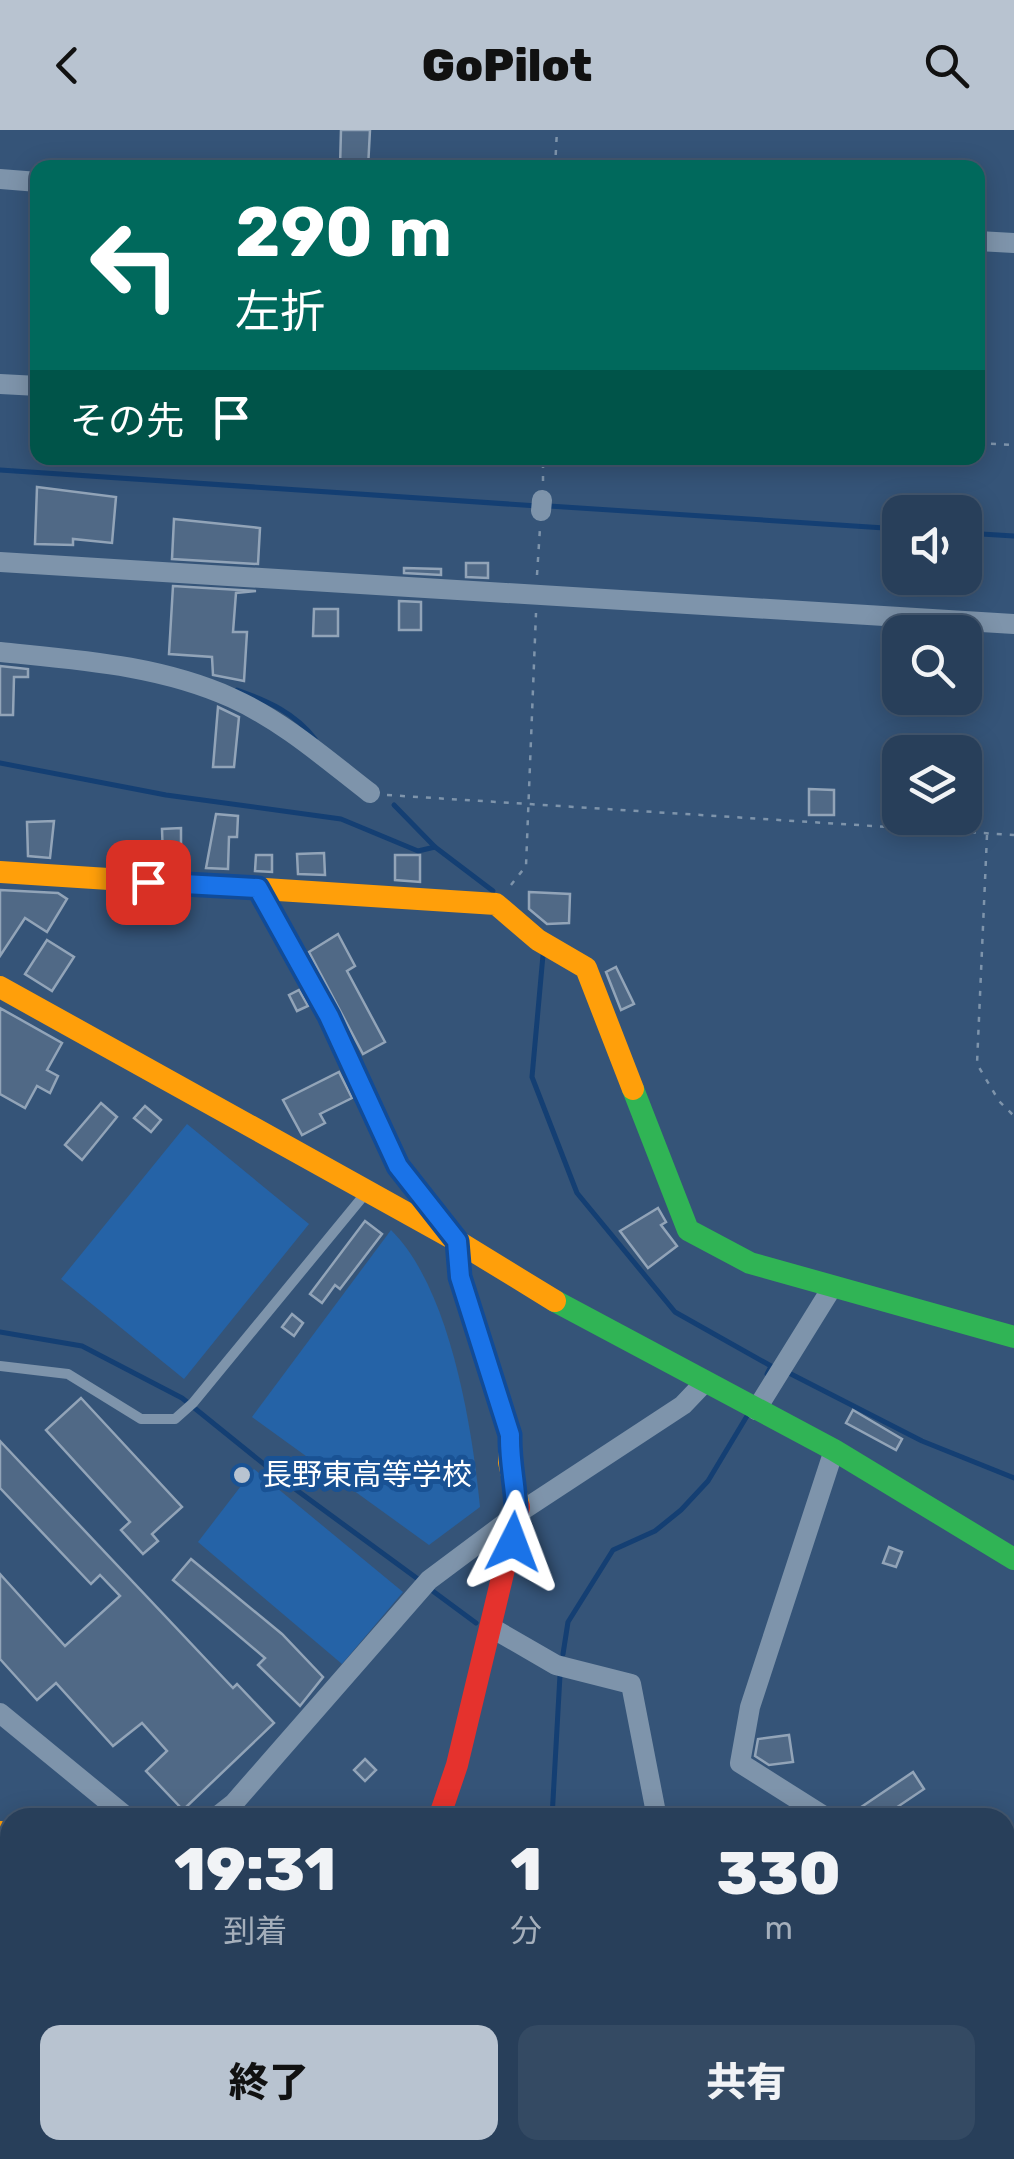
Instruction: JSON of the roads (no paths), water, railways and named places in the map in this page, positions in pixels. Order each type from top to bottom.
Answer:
[{"type":"street","points":[[0,179],[30,181]]},
{"type":"street","points":[[985,241],[1014,243]]},
{"type":"street","points":[[0,384],[30,386]]},
{"type":"street","points":[[0,562],[1014,624]]},
{"type":"street","points":[[0,652],[136,667],[231,697],[296,735],[370,793]]},
{"type":"street","points":[[0,872],[496,904],[538,940],[586,968],[688,1230],[750,1263],[1014,1337]]},
{"type":"street","points":[[258,888],[329,1016],[398,1166],[457,1241],[460,1277],[510,1435],[509,1462],[520,1512],[442,1808]]},
{"type":"street","points":[[0,987],[457,1241],[704,1384],[834,1450],[1014,1559]]},
{"type":"street","points":[[756,1410],[833,1286]]},
{"type":"street","points":[[228,1808],[426,1584],[520,1512],[645,1431],[704,1384]]},
{"type":"street","points":[[811,1808],[740,1762],[750,1707],[834,1450]]},
{"type":"street","points":[[492,1628],[556,1665],[632,1684],[655,1808]]},
{"type":"street","points":[[0,1713],[116,1808]]},
{"type":"lane","points":[[0,1366],[68,1374],[141,1419],[175,1419],[191,1406],[366,1193]]},
{"type":"waterway","points":[[0,470],[538,506]]},
{"type":"waterway","points":[[549,506],[882,528]]},
{"type":"waterway","points":[[982,534],[1014,536]]},
{"type":"waterway","points":[[237,690],[280,709],[315,739]]},
{"type":"waterway","points":[[0,763],[166,795],[341,819],[418,851],[435,847]]},
{"type":"waterway","points":[[394,805],[435,847],[493,891]]},
{"type":"waterway","points":[[543,955],[532,1077],[577,1193],[675,1312],[771,1366],[767,1374]]},
{"type":"waterway","points":[[0,1332],[82,1346],[182,1398],[291,1486],[422,1582]]},
{"type":"waterway","points":[[789,1373],[922,1441],[1014,1478]]},
{"type":"waterway","points":[[563,1654],[568,1622],[613,1550],[655,1531],[681,1510],[708,1481],[747,1416]]},
{"type":"waterway","points":[[430,1589],[476,1623]]},
{"type":"waterway","points":[[553,1808],[560,1675]]},
{"type":"place","name":"長野東高等学校","points":[[242,1475]]}]
